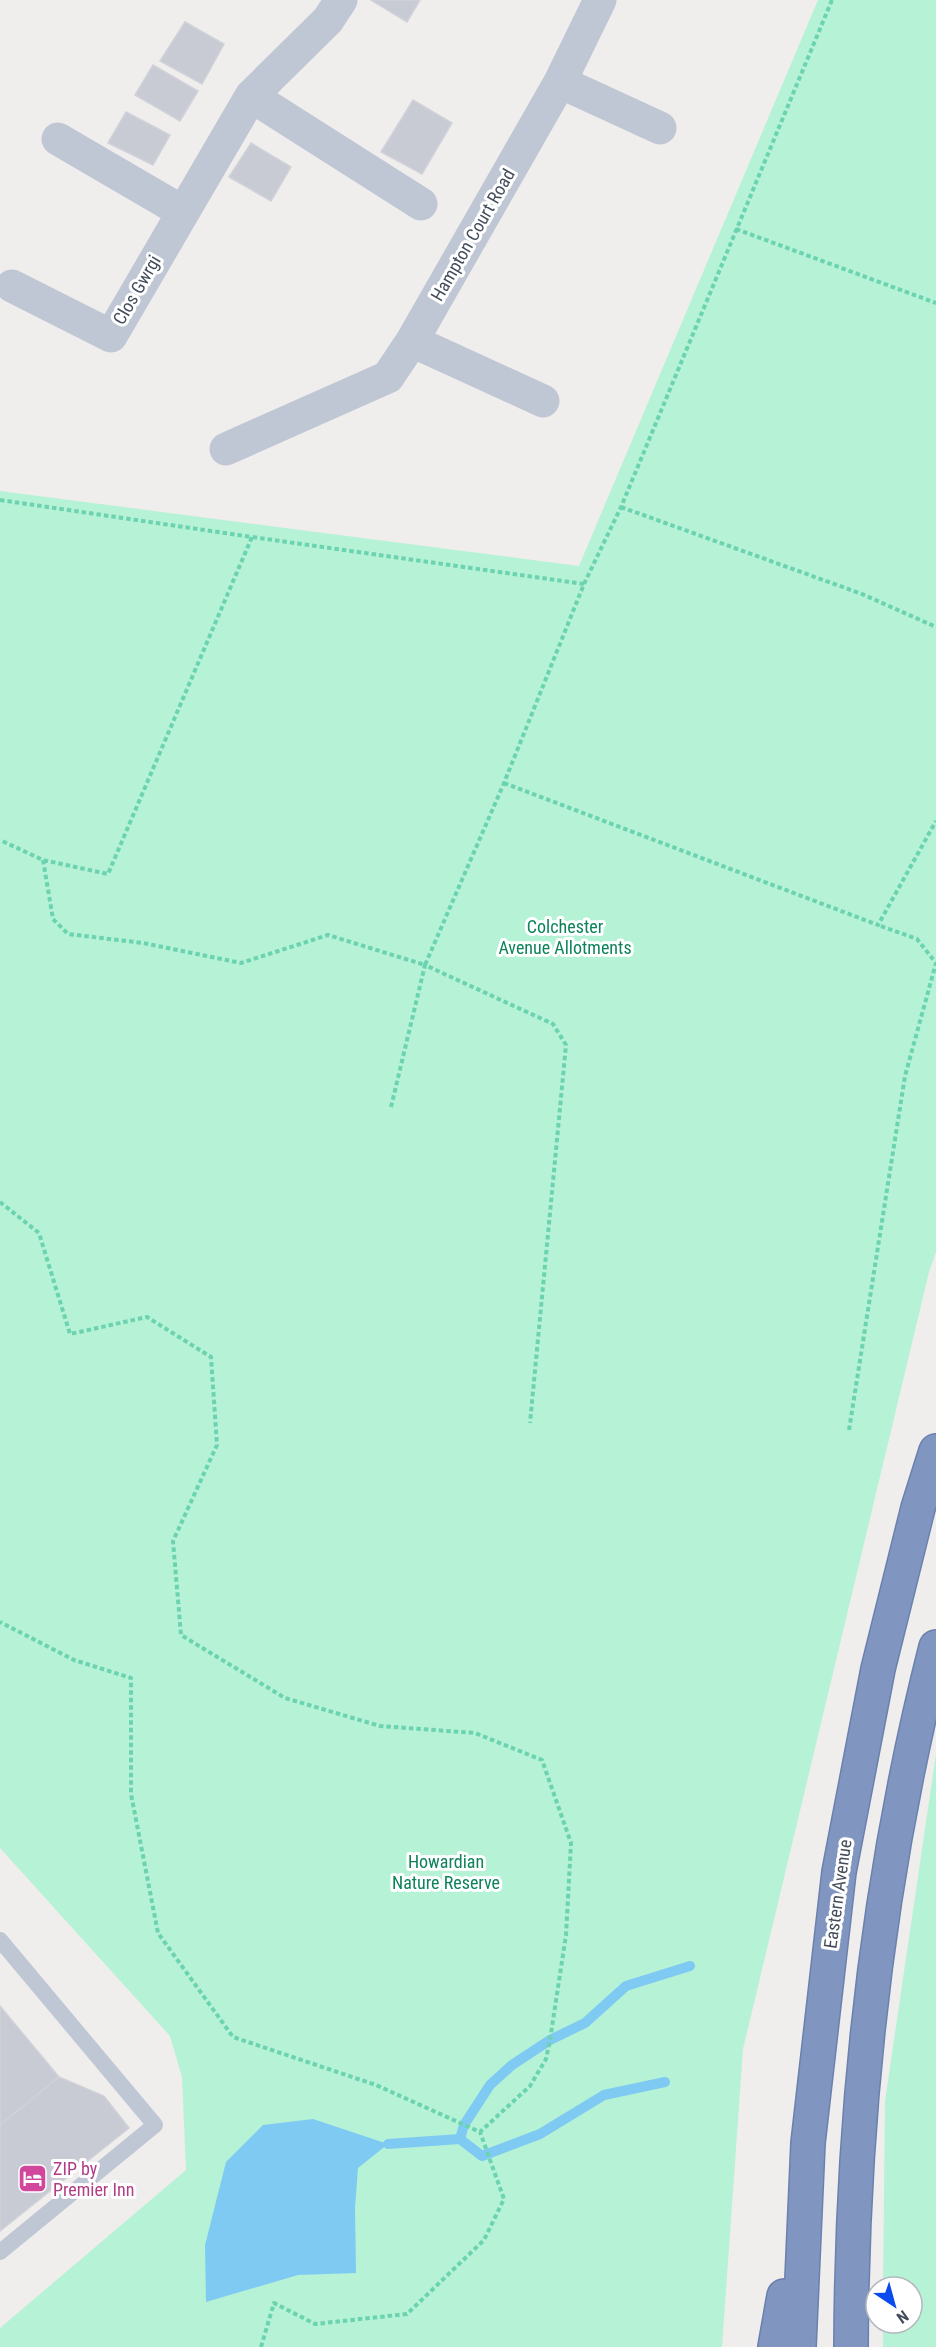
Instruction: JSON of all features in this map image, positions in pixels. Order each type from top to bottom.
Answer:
[{"type":"highway","name":"Eastern Avenue","points":[[799,2347],[804,2188],[839,1872],[878,1669],[918,1508],[936,1450]]},
{"type":"highway","points":[[853,2338],[856,2178],[876,1968],[895,1841],[920,1707],[936,1647]]},
{"type":"highway","points":[[775,2347],[804,2188]]},
{"type":"street","name":"Hampton Court Road","points":[[226,449],[388,377],[412,342],[560,82],[600,0]]},
{"type":"street","name":"Clos Gwrgi","points":[[12,286],[111,336],[251,96],[328,20],[335,2]]},
{"type":"street","points":[[560,82],[660,128]]},
{"type":"street","points":[[251,96],[421,204]]},
{"type":"street","points":[[58,140],[183,212]]},
{"type":"street","points":[[412,342],[543,402]]},
{"type":"lane","points":[[0,1940],[155,2126],[0,2252]]},
{"type":"path","points":[[391,1107],[425,965],[504,783],[584,585],[621,507],[832,0]]},
{"type":"path","points":[[736,230],[936,303]]},
{"type":"path","points":[[0,500],[584,585]]},
{"type":"path","points":[[621,507],[862,594],[936,627]]},
{"type":"path","points":[[0,840],[44,860],[108,874],[252,537]]},
{"type":"path","points":[[504,783],[917,939],[936,963],[905,1076],[849,1430]]},
{"type":"path","points":[[878,925],[936,821]]},
{"type":"path","points":[[44,860],[53,919],[68,934],[143,943],[241,963],[328,935],[425,965],[553,1024],[566,1045],[530,1424]]},
{"type":"path","points":[[0,1202],[39,1233],[70,1334],[147,1317],[211,1357],[217,1445],[173,1541],[180,1635],[285,1698],[380,1726],[475,1733],[542,1760],[571,1843],[566,1935],[550,2040],[546,2059],[530,2086],[480,2132]]},
{"type":"path","points":[[0,1622],[74,1660],[131,1678],[130,1794],[158,1933],[233,2037],[376,2085],[480,2132],[504,2199],[484,2240],[407,2314],[315,2324],[274,2303],[261,2347]]},
{"type":"green space","points":[[818,0],[936,0],[936,1252],[929,1272],[743,2049],[722,2347],[0,2347],[0,2328],[186,2170],[182,2077],[170,2036],[0,1848],[0,491],[579,566]]},
{"type":"green space","points":[[936,1754],[936,2347],[883,2347],[883,2335],[924,2335],[924,2275],[883,2275],[885,2101]]},
{"type":"water","points":[[313,2119],[388,2144],[358,2168],[355,2208],[356,2273],[298,2275],[206,2302],[205,2245],[226,2162],[263,2125]]},
{"type":"building","points":[[371,0],[420,0],[407,22]]},
{"type":"building","points":[[185,22],[224,44],[202,84],[160,61]]},
{"type":"building","points":[[153,65],[198,91],[180,121],[135,95]]},
{"type":"building","points":[[413,100],[452,123],[422,174],[381,152]]},
{"type":"building","points":[[126,112],[170,135],[153,165],[108,143]]},
{"type":"building","points":[[251,143],[291,167],[271,201],[229,177]]},
{"type":"building","points":[[0,2006],[59,2077],[0,2125]]},
{"type":"building","name":"ZIP by Premier Inn","points":[[59,2077],[104,2096],[129,2128],[0,2231],[0,2125]]},
{"type":"waterway","points":[[388,2144],[460,2139],[464,2125],[490,2085],[512,2065],[550,2040],[585,2023],[626,1986],[690,1966]]},
{"type":"waterway","points":[[460,2139],[482,2156],[540,2134],[604,2095],[665,2082]]},
{"type":"place","name":"ZIP by Premier Inn","points":[[32,2179]]},
{"type":"park label","name":"Colchester Avenue Allotments","points":[[565,937]]},
{"type":"park label","name":"Howardian Nature Reserve","points":[[446,1872]]}]
